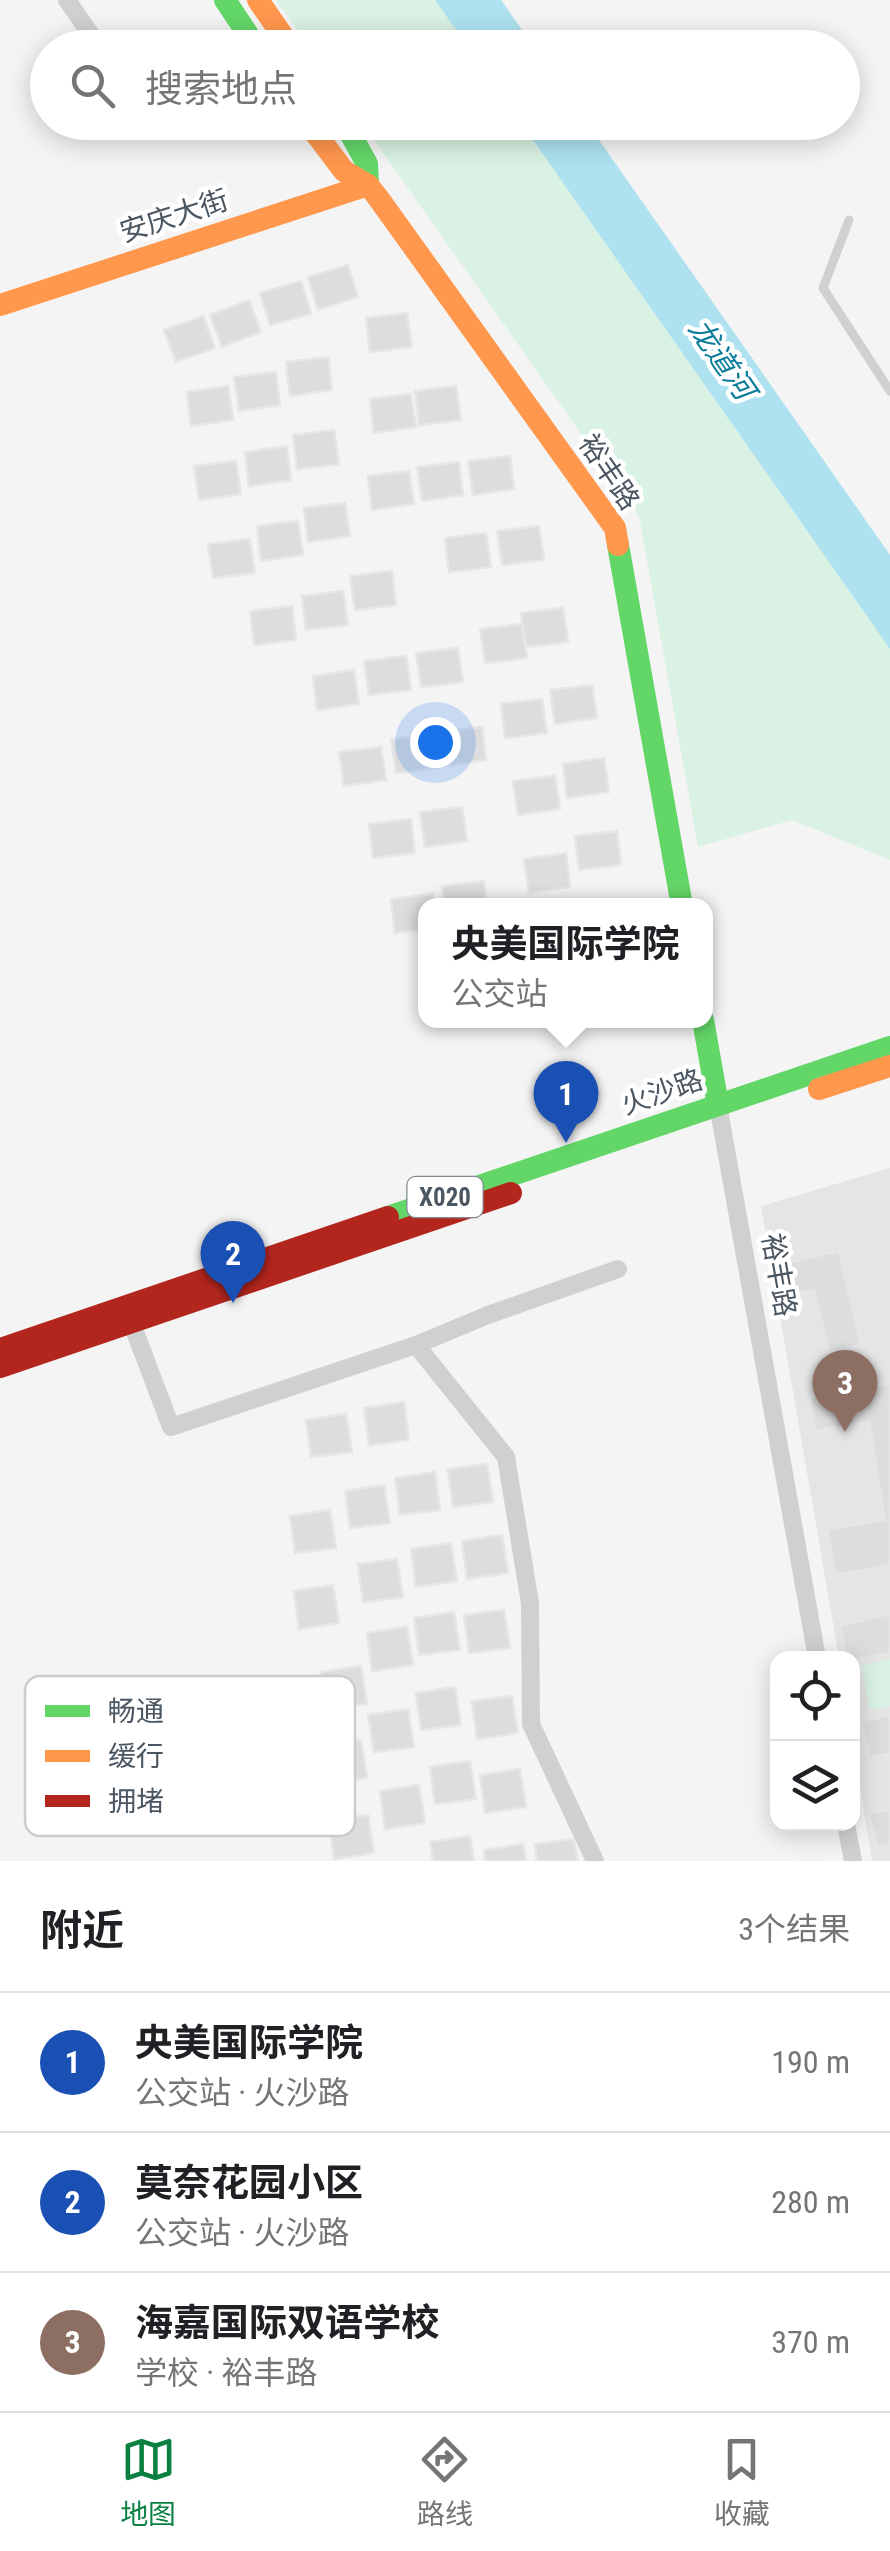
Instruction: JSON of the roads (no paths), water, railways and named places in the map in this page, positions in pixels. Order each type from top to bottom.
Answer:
[{"type":"street","points":[[67,0],[88,30]]},
{"type":"street","points":[[225,0],[245,30]]},
{"type":"street","points":[[258,0],[279,30]]},
{"type":"street","name":"裕丰路","points":[[320,140],[344,172],[368,185],[614,528],[681,898]]},
{"type":"street","name":"裕丰路","points":[[354,140],[367,164],[368,185]]},
{"type":"street","name":"安庆大街","points":[[0,306],[368,185]]},
{"type":"street","name":"裕丰路","points":[[704,1028],[816,1651]]},
{"type":"street","name":"火沙路","points":[[0,1349],[128,1314],[719,1113],[890,1047]]},
{"type":"street","name":"火沙路","points":[[719,1113],[890,1066]]},
{"type":"street","points":[[128,1314],[170,1427],[416,1345],[618,1269]]},
{"type":"street","name":"火沙路","points":[[0,1368],[128,1314]]},
{"type":"street","points":[[416,1345],[506,1457],[530,1603],[531,1724],[596,1861]]},
{"type":"street","points":[[847,1831],[853,1861]]},
{"type":"lane","points":[[848,220],[824,288],[890,391]]},
{"type":"water","points":[[435,0],[501,0],[522,30],[456,30]]},
{"type":"water","name":"龙道河","points":[[533,140],[599,140],[890,555],[890,649]]},
{"type":"place","name":"央美国际学院","points":[[566,1143]]},
{"type":"place","name":"莫奈花园小区","points":[[233,1303]]},
{"type":"place","name":"海嘉国际双语学校","points":[[845,1432]]}]
